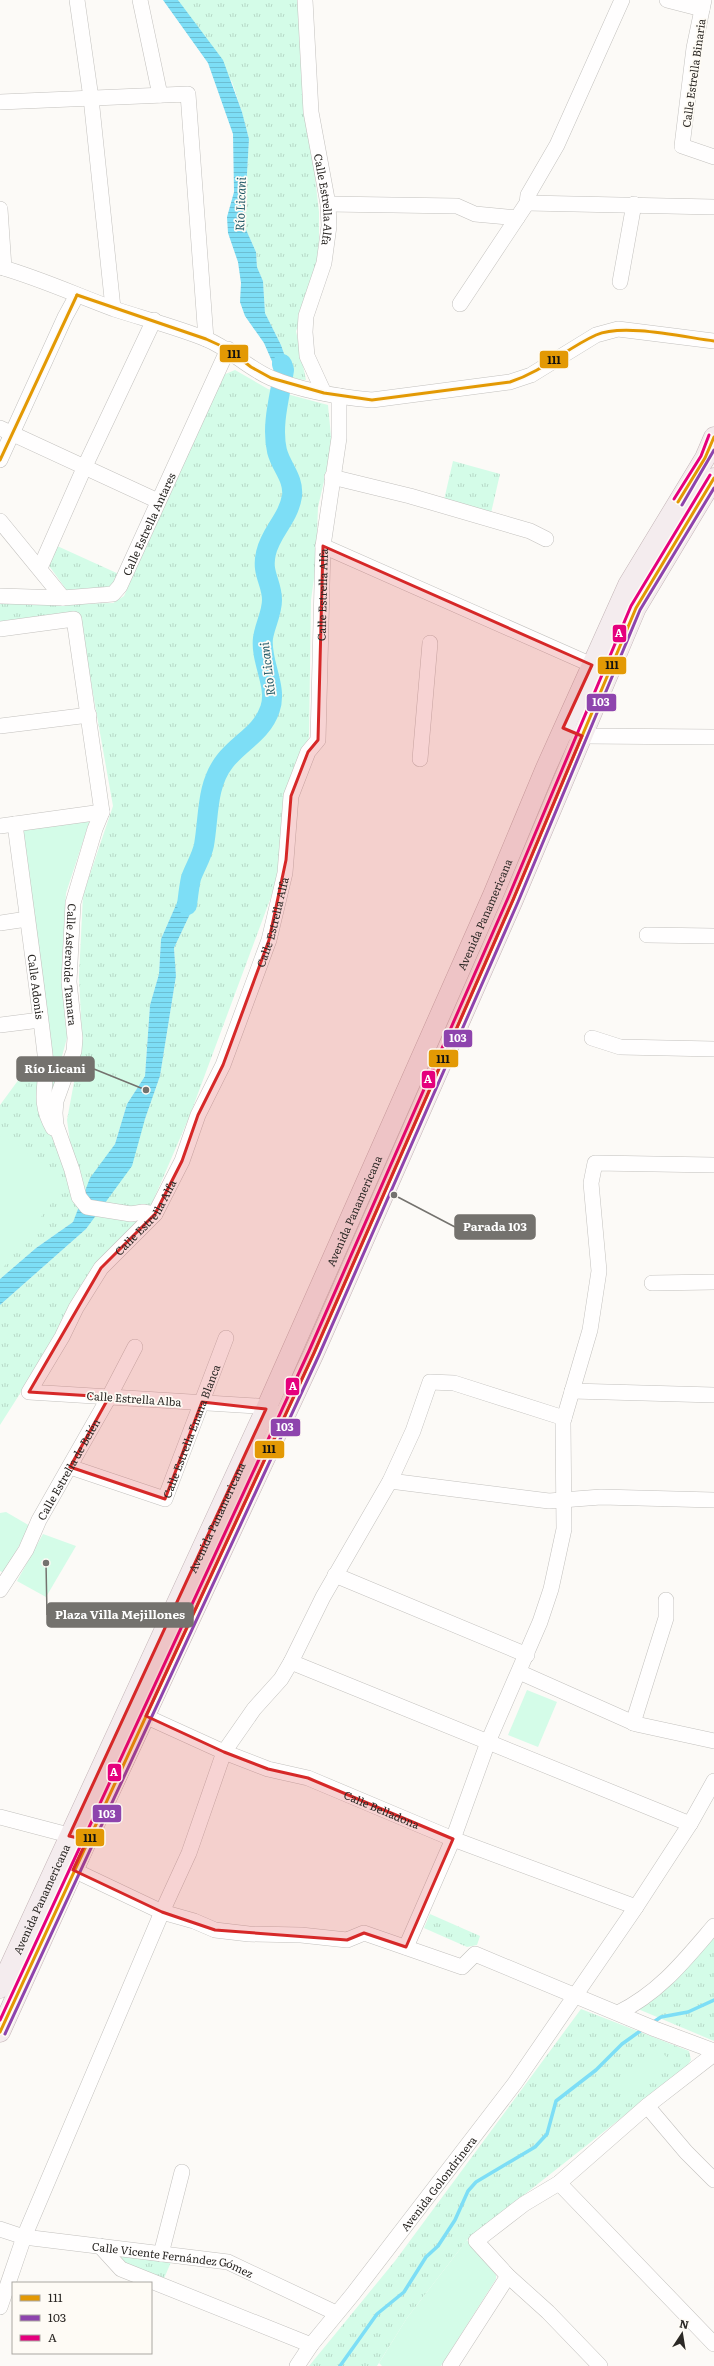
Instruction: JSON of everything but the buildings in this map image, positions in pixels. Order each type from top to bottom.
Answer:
[{"type":"main road","name":"Avenida Panamericana","points":[[137,1713],[266,1409],[494,895],[544,770],[628,585],[705,458],[714,437]]},
{"type":"main road","name":"Avenida Panamericana","points":[[0,1988],[65,1866],[137,1713],[285,1417],[513,900],[636,608],[714,478]]},
{"type":"main road","name":"Avenida Panamericana","points":[[0,2032],[65,1866]]},
{"type":"street","points":[[76,0],[91,98],[113,308]]},
{"type":"street","points":[[140,0],[160,95]]},
{"type":"street","name":"Calle Estrella Alfa","points":[[29,1392],[62,1337],[76,1308],[101,1268],[155,1214],[182,1161],[198,1115],[223,1065],[268,940],[284,881],[291,796],[308,752],[318,740],[323,546],[332,477],[339,438],[332,395],[307,356],[305,332],[306,316],[324,263],[329,226],[328,204],[311,112],[305,0]]},
{"type":"street","points":[[460,304],[517,218],[526,203],[528,195],[557,145],[622,0]]},
{"type":"street","points":[[666,0],[703,5]]},
{"type":"street","name":"Calle Estrella Binaria","points":[[703,5],[694,48],[682,146],[714,157]]},
{"type":"street","points":[[0,102],[188,94],[206,339]]},
{"type":"street","points":[[526,203],[634,204],[714,207]]},
{"type":"street","points":[[328,204],[457,206],[475,214],[517,218]]},
{"type":"street","points":[[620,282],[634,204]]},
{"type":"street","points":[[0,209],[2,267],[113,308],[154,320],[206,339],[228,349],[251,367],[271,378],[332,395],[372,400],[510,382],[530,375],[596,335],[618,329],[714,341]]},
{"type":"street","points":[[0,460],[6,430],[77,294]]},
{"type":"street","points":[[40,568],[85,466],[154,320]]},
{"type":"street","name":"Calle Estrella Antares","points":[[0,596],[63,598],[113,594],[120,586],[228,349]]},
{"type":"street","points":[[6,430],[158,501]]},
{"type":"street","points":[[332,477],[410,496],[530,531],[546,539]]},
{"type":"street","points":[[0,521],[63,598]]},
{"type":"street","points":[[323,546],[592,665]]},
{"type":"street","points":[[0,629],[74,619],[102,812],[0,826]]},
{"type":"street","points":[[420,759],[430,643]]},
{"type":"street","points":[[0,726],[88,715]]},
{"type":"street","points":[[563,728],[582,736],[714,737]]},
{"type":"street","points":[[544,770],[564,778]]},
{"type":"street","name":"Calle Asteroide Tamara","points":[[63,1145],[56,1125],[55,1113],[56,1101],[74,1051],[69,982],[73,903],[95,828],[102,812]]},
{"type":"street","name":"Calle Adonis","points":[[15,824],[46,1056],[43,1098],[49,1120],[63,1145]]},
{"type":"street","points":[[0,923],[27,920]]},
{"type":"street","points":[[647,935],[714,936]]},
{"type":"street","points":[[0,1025],[40,1020]]},
{"type":"street","points":[[592,1038],[620,1047],[714,1049]]},
{"type":"street","points":[[63,1145],[79,1197],[87,1207],[131,1214],[143,1212],[155,1214]]},
{"type":"street","points":[[406,1947],[453,1839],[488,1742],[527,1654],[551,1589],[564,1529],[566,1499],[563,1454],[564,1418],[590,1330],[598,1285],[599,1271],[591,1183],[595,1163],[714,1165]]},
{"type":"street","points":[[652,1283],[714,1282]]},
{"type":"street","name":"Calle Estrella Enana Blanca","points":[[70,1467],[165,1499],[226,1338]]},
{"type":"street","name":"Calle Estrella de Belén","points":[[0,1590],[26,1550],[39,1520],[70,1467],[135,1346]]},
{"type":"street","points":[[0,2307],[24,2237],[162,1912],[189,1853],[224,1752],[254,1709],[281,1678],[291,1662],[335,1575],[390,1481],[413,1431],[430,1382],[454,1383],[564,1418]]},
{"type":"street","points":[[572,1391],[714,1395]]},
{"type":"street","name":"Calle Estrella Alba","points":[[29,1392],[257,1406],[285,1417]]},
{"type":"street","points":[[390,1481],[533,1499],[601,1497],[714,1500]]},
{"type":"street","points":[[335,1575],[527,1654]]},
{"type":"street","points":[[634,1723],[666,1618],[666,1600]]},
{"type":"street","points":[[291,1662],[690,1824]]},
{"type":"street","points":[[519,1672],[634,1723],[714,1741]]},
{"type":"street","name":"Calle Belladona","points":[[137,1713],[224,1752],[268,1769],[308,1778],[453,1839],[636,1908]]},
{"type":"street","name":"Avenida Golondrinera","points":[[297,2366],[311,2345],[515,2083],[576,1997],[636,1908],[690,1824],[714,1781]]},
{"type":"street","points":[[0,1817],[78,1838]]},
{"type":"street","points":[[65,1866],[162,1912],[194,1921],[215,1930],[249,1934],[301,1935],[347,1940],[364,1933],[462,1967],[475,1954],[576,1997],[714,2052],[647,2106],[559,2183],[524,2204],[476,2241],[508,2276],[548,2312],[600,2366]]},
{"type":"street","points":[[618,2013],[640,2002],[670,1978],[714,1926]]},
{"type":"street","points":[[647,2106],[686,2152],[714,2180]]},
{"type":"street","points":[[161,2254],[182,2172]]},
{"type":"street","points":[[559,2183],[714,2344]]},
{"type":"street","name":"Calle Vicente Fernández Gómez","points":[[0,2229],[24,2237],[228,2262],[336,2313]]},
{"type":"street","points":[[100,2246],[121,2269],[311,2345]]},
{"type":"street","points":[[450,2366],[508,2276]]},
{"type":"highlighted area","points":[[323,546],[592,665],[563,728],[582,736],[513,900],[314,1353],[146,1716],[224,1752],[268,1769],[308,1778],[453,1839],[406,1947],[364,1933],[347,1940],[215,1930],[162,1912],[73,1870],[87,1840],[69,1836],[266,1409],[202,1402],[165,1499],[70,1467],[109,1397],[29,1392],[101,1268],[155,1214],[182,1161],[198,1115],[223,1065],[269,940],[286,860],[291,796],[308,752],[318,740]]},
{"type":"green space","points":[[178,0],[303,0],[306,98],[319,212],[319,271],[312,296],[296,331],[306,380],[293,379],[281,345],[265,313],[263,281],[257,267],[256,252],[244,225],[249,139],[232,82]]},
{"type":"green space","points":[[235,370],[268,389],[328,405],[332,447],[318,507],[316,564],[311,600],[309,737],[285,798],[278,878],[190,1115],[150,1208],[135,1209],[103,1204],[111,1192],[145,1119],[160,1076],[176,976],[174,948],[191,912],[174,910],[161,939],[159,974],[150,1005],[145,1076],[127,1104],[115,1144],[91,1178],[73,1222],[36,1248],[0,1279],[0,1105],[36,1056],[38,1108],[60,1154],[71,1149],[67,1120],[82,1039],[79,976],[83,895],[113,806],[79,615],[0,624],[0,602],[71,604],[113,603],[124,596],[223,375]]},
{"type":"green space","points":[[453,461],[500,474],[491,513],[444,500]]},
{"type":"green space","points":[[55,545],[121,575],[112,588],[68,592],[47,563]]},
{"type":"green space","points":[[90,820],[66,893],[62,964],[68,1034],[50,1101],[53,1074],[23,829]]},
{"type":"green space","points":[[2,1134],[67,1182],[0,1272],[0,1137]]},
{"type":"green space","points":[[95,1215],[139,1222],[92,1269],[35,1370],[0,1425],[0,1305],[86,1229]]},
{"type":"green space","points":[[6,1512],[30,1526],[4,1573],[0,1571],[0,1513]]},
{"type":"green space","points":[[43,1534],[76,1546],[46,1597],[17,1581]]},
{"type":"green space","points":[[527,1690],[557,1702],[538,1747],[508,1735]]},
{"type":"green space","points":[[430,1914],[480,1936],[477,1945],[467,1947],[424,1928]]},
{"type":"green space","points":[[714,1935],[714,2041],[638,2009]]},
{"type":"green space","points":[[581,2009],[689,2051],[691,2060],[687,2066],[467,2240],[407,2318],[377,2366],[309,2366],[395,2261]]},
{"type":"green space","points":[[655,2046],[673,2063],[633,2098],[619,2084]]},
{"type":"green space","points":[[467,2240],[496,2275],[496,2279],[441,2366],[382,2366],[379,2363],[407,2318]]},
{"type":"green space","points":[[113,2254],[171,2262],[163,2281],[124,2264]]},
{"type":"water","name":"Río Licani","points":[[163,0],[178,0],[223,60],[242,112],[249,139],[244,225],[256,252],[257,267],[263,281],[265,313],[281,345],[293,379],[278,375],[264,343],[245,316],[240,302],[241,283],[238,262],[228,233],[227,217],[234,192],[233,134],[208,63]]},
{"type":"water","points":[[198,876],[191,912],[174,948],[176,976],[160,1076],[145,1119],[132,1166],[86,1229],[0,1305],[0,1279],[36,1248],[73,1222],[90,1178],[115,1144],[127,1104],[145,1076],[150,1005],[159,974],[161,939],[187,880]]},
{"type":"waterway","name":"Río Licani","points":[[187,905],[191,878],[204,845],[209,802],[214,780],[219,770],[231,754],[262,725],[270,709],[272,701],[271,683],[263,647],[263,638],[271,610],[272,600],[272,594],[265,567],[265,560],[268,545],[287,512],[292,496],[291,484],[279,457],[275,441],[277,410],[284,370],[282,364]]},
{"type":"waterway","points":[[652,2023],[661,2017],[688,2012],[714,2000]]},
{"type":"waterway","points":[[340,2366],[377,2314],[404,2292],[426,2257],[438,2246],[455,2220],[468,2191],[476,2182],[535,2147],[547,2134],[556,2101],[596,2070],[622,2044],[643,2029]]},
{"type":"transit line","name":"111","points":[[77,295],[206,339],[228,349],[251,367],[271,378],[324,393],[372,400],[510,382],[544,366],[596,335],[608,332],[621,330],[654,332],[714,341]]},
{"type":"transit line","name":"111","points":[[0,460],[77,295]]},
{"type":"transit line","name":"A","points":[[674,499],[701,456],[709,435]]},
{"type":"transit line","name":"111","points":[[678,502],[705,458],[714,437]]},
{"type":"transit line","name":"103","points":[[682,505],[714,450]]},
{"type":"transit line","name":"A","points":[[0,2020],[309,1351],[508,898],[631,606],[710,475]]},
{"type":"transit line","name":"111","points":[[0,2032],[314,1353],[513,900],[636,608],[714,478]]},
{"type":"transit line","name":"103","points":[[5,2034],[319,1355],[518,902],[640,610],[714,488]]},
{"type":"place","name":"Río Licani","points":[[146,1090]]},
{"type":"place","name":"Parada 103","points":[[394,1195]]},
{"type":"place","name":"Plaza Villa Mejillones","points":[[46,1563]]}]
